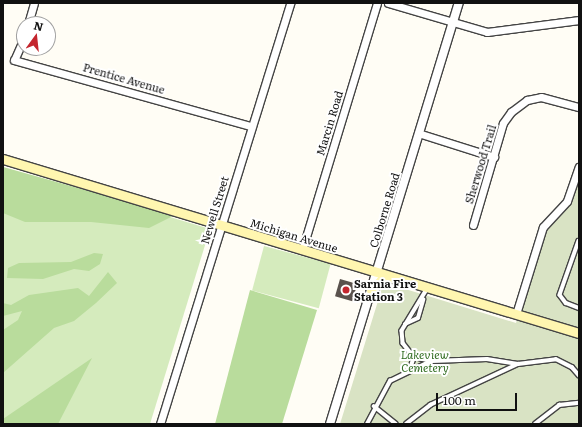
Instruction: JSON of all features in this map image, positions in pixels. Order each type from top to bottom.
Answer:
[{"type":"main road","name":"Michigan Avenue","points":[[3,159],[579,333]]},
{"type":"main road","points":[[371,290],[381,280],[394,278]]},
{"type":"street","points":[[30,16],[34,3]]},
{"type":"street","name":"Newell Street","points":[[160,424],[220,225],[290,3]]},
{"type":"street","name":"Marcin Road","points":[[302,250],[377,3]]},
{"type":"street","points":[[388,3],[491,32],[579,20]]},
{"type":"street","name":"Colborne Road","points":[[330,424],[459,3]]},
{"type":"street","name":"Prentice Avenue","points":[[16,56],[14,60],[251,126]]},
{"type":"street","name":"Sherwood Trail","points":[[473,225],[506,118],[523,102],[548,98],[579,107]]},
{"type":"street","points":[[418,133],[494,157]]},
{"type":"street","points":[[516,314],[543,227],[567,201],[579,167]]},
{"type":"lane","points":[[579,241],[560,295],[566,303],[579,308]]},
{"type":"lane","points":[[405,324],[418,318],[428,288]]},
{"type":"lane","points":[[423,300],[405,324],[402,340],[414,357],[432,361],[487,360],[518,364],[556,359],[572,367],[579,375]]},
{"type":"lane","points":[[410,369],[414,357]]},
{"type":"lane","points":[[367,424],[374,406],[390,381],[410,369],[432,361]]},
{"type":"lane","points":[[406,424],[430,405],[518,364]]},
{"type":"lane","points":[[535,424],[559,405],[579,403]]},
{"type":"lane","points":[[374,406],[396,424]]},
{"type":"green space","name":"Lakeview Cemetery","points":[[579,160],[579,424],[340,424],[382,288],[389,284],[516,323],[549,216],[569,193]]},
{"type":"green space","points":[[3,167],[210,229],[150,424],[3,424]]},
{"type":"green space","points":[[3,167],[175,215],[149,228],[91,222],[25,222],[3,213]]},
{"type":"green space","points":[[264,246],[331,264],[319,308],[252,290]]},
{"type":"green space","points":[[94,253],[103,254],[100,264],[89,271],[74,269],[43,279],[7,278],[8,268],[19,263],[71,262]]},
{"type":"green space","points":[[108,272],[117,283],[74,321],[54,328],[3,373],[3,330],[18,320],[22,311],[3,316],[3,303],[11,305],[29,295],[78,288],[89,296]]},
{"type":"green space","points":[[250,290],[317,310],[282,424],[215,424]]},
{"type":"green space","points":[[92,358],[58,424],[3,424],[3,419]]},
{"type":"building","name":"Sarnia Fire Station 3","points":[[340,279],[357,284],[352,301],[335,296]]},
{"type":"place","name":"Sarnia Fire Station 3","points":[[346,290]]}]
